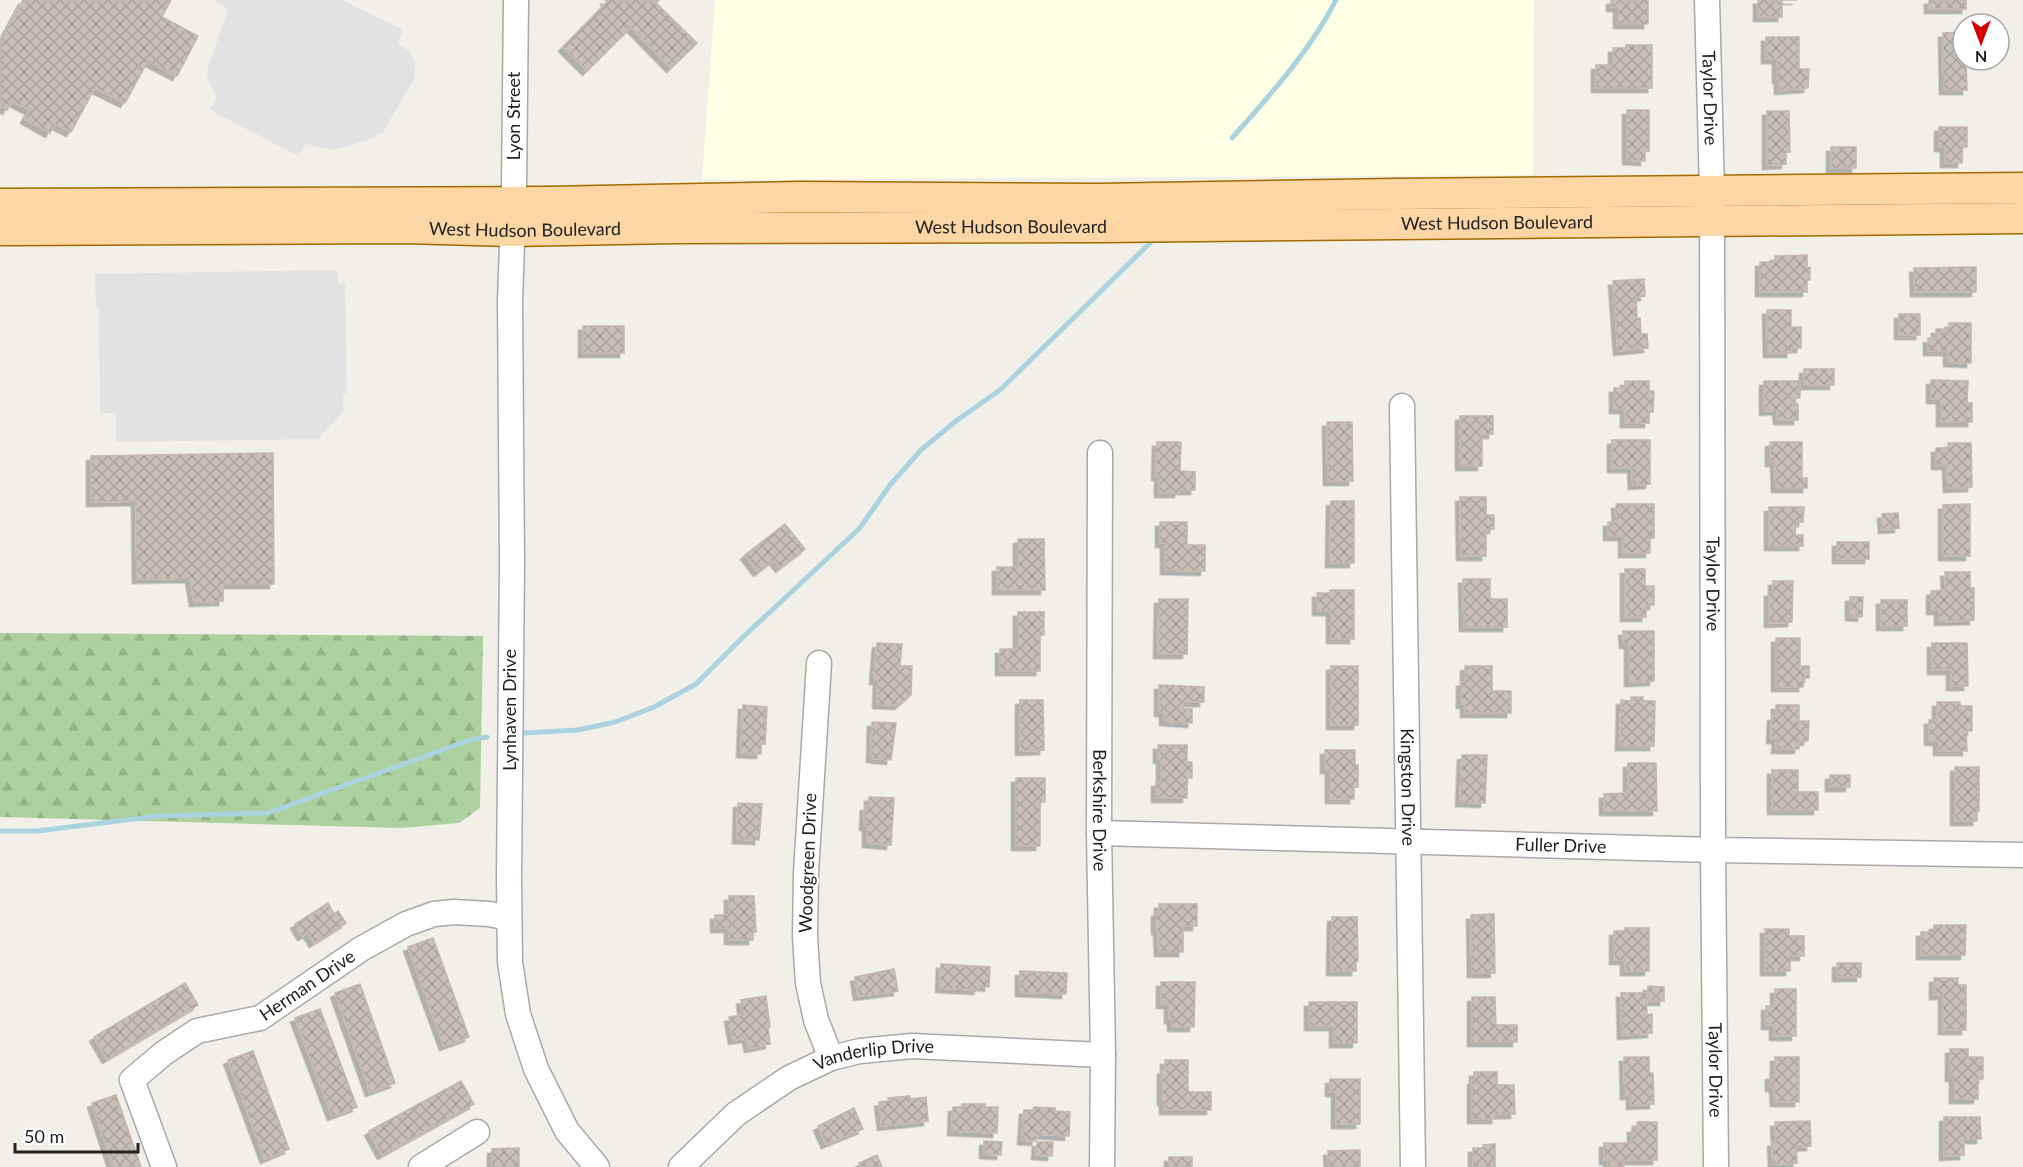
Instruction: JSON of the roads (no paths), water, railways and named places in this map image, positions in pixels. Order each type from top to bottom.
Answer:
[{"type":"main road","name":"West Hudson Boulevard","points":[[1712,206],[2023,189]]},
{"type":"main road","name":"West Hudson Boulevard","points":[[0,230],[405,228],[512,216],[800,197],[1712,206],[1918,218],[2023,218]]},
{"type":"main road","name":"West Hudson Boulevard","points":[[0,204],[512,216]]},
{"type":"street","name":"Lyon Street","points":[[512,216],[516,0]]},
{"type":"street","name":"Taylor Drive","points":[[1707,0],[1712,206],[1716,1167]]},
{"type":"street","name":"Lynhaven Drive","points":[[512,216],[510,962],[518,1014],[536,1069],[567,1131],[597,1167]]},
{"type":"street","name":"Kingston Drive","points":[[1402,406],[1413,1167]]},
{"type":"street","name":"Berkshire Drive","points":[[1100,453],[1099,833],[1103,1055],[1102,1167]]},
{"type":"street","name":"Woodgreen Drive","points":[[819,663],[806,873],[805,937],[810,992],[816,1020],[831,1058]]},
{"type":"street","name":"Fuller Drive","points":[[1099,833],[1713,850],[2023,855]]},
{"type":"street","name":"Herman Drive","points":[[164,1167],[132,1080],[164,1053],[197,1031],[260,1018],[361,949],[406,924],[434,914],[454,912],[489,914],[509,918]]},
{"type":"street","name":"Vanderlip Drive","points":[[681,1167],[736,1114],[789,1078],[831,1058],[860,1051],[912,1046],[1103,1055]]},
{"type":"street","points":[[421,1167],[477,1132]]},
{"type":"waterway","points":[[1232,138],[1302,55],[1336,0]]},
{"type":"waterway","points":[[524,733],[578,730],[615,722],[654,707],[696,684],[859,529],[890,485],[921,450],[956,421],[1000,390],[1151,242]]},
{"type":"waterway","points":[[0,831],[37,831],[158,816],[268,813],[470,740],[487,737]]}]
